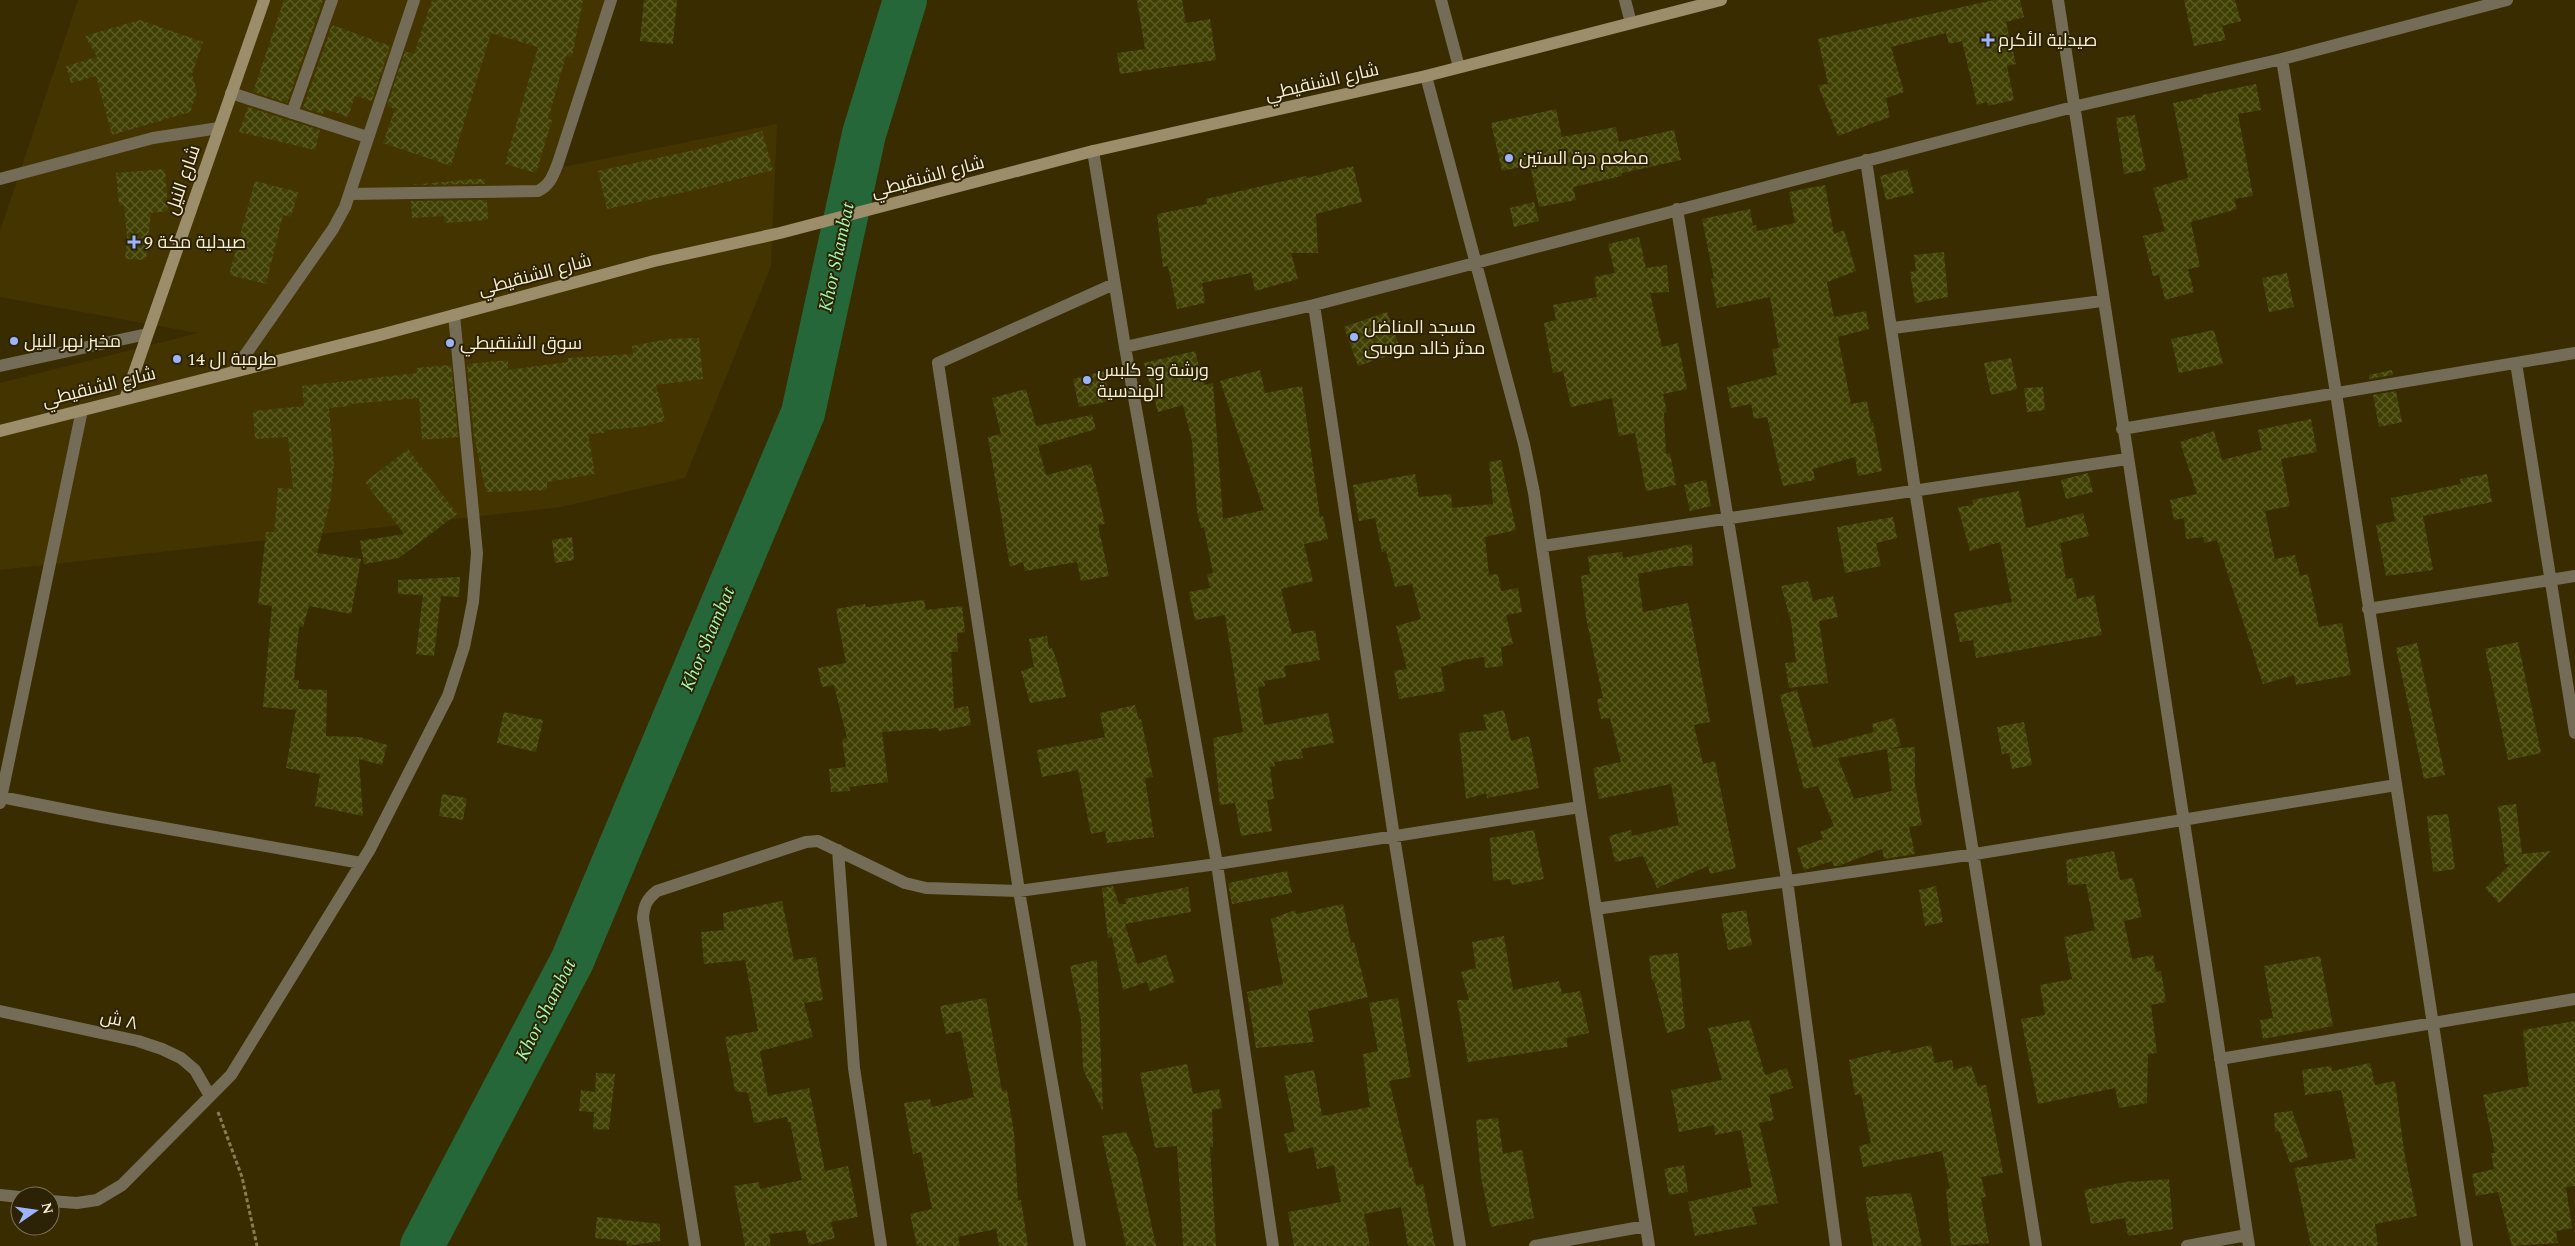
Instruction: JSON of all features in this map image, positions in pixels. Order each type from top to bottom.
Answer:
[{"type":"street","name":"شارع النيل","points":[[125,399],[264,0]]},
{"type":"street","points":[[292,113],[332,0]]},
{"type":"street","points":[[234,371],[333,229],[352,194],[367,137],[414,0]]},
{"type":"street","points":[[352,194],[538,191],[545,188],[558,163],[611,0]]},
{"type":"street","points":[[1441,0],[1459,67]]},
{"type":"street","points":[[1625,0],[1631,23]]},
{"type":"street","name":"شارع الشنقيطي","points":[[0,431],[454,315],[654,261],[780,233],[1093,152],[1426,76],[1721,0]]},
{"type":"street","points":[[2058,0],[2102,301],[2248,1240],[2187,1246]]},
{"type":"street","points":[[1125,347],[1314,305],[2073,107],[2282,59],[2507,0]]},
{"type":"street","points":[[2282,59],[2336,393],[2467,1246]]},
{"type":"street","points":[[1426,76],[1524,444],[1544,546],[1580,807],[1649,1246]]},
{"type":"street","points":[[231,93],[367,137]]},
{"type":"street","points":[[0,179],[153,138],[219,128]]},
{"type":"street","points":[[1093,152],[1114,284],[1217,864],[1273,1246]]},
{"type":"street","points":[[1866,160],[1893,328],[1915,490],[1975,854],[2036,1246]]},
{"type":"street","points":[[1677,209],[1726,520],[1787,880],[1836,1246]]},
{"type":"street","points":[[1080,1246],[1019,890],[938,362],[1114,284]]},
{"type":"street","points":[[1893,328],[2102,301]]},
{"type":"street","points":[[1314,305],[1394,837],[1460,1246]]},
{"type":"street","points":[[60,1201],[77,1203],[97,1200],[122,1185],[235,1068],[361,862],[448,696],[464,647],[473,602],[478,553],[454,315]]},
{"type":"street","points":[[0,366],[147,334]]},
{"type":"street","points":[[2122,429],[2575,353]]},
{"type":"street","points":[[2516,362],[2575,733]]},
{"type":"street","points":[[82,410],[1,800],[361,862]]},
{"type":"street","points":[[1544,546],[2127,459]]},
{"type":"street","points":[[2368,609],[2575,576]]},
{"type":"street","points":[[1596,909],[1975,854],[2396,785]]},
{"type":"street","points":[[695,1246],[643,918],[644,906],[648,898],[656,891],[806,842],[818,840],[888,876],[926,888],[1019,890],[1217,864],[1580,807]]},
{"type":"street","points":[[838,850],[854,1068],[881,1246]]},
{"type":"street","points":[[2220,1059],[2575,999]]},
{"type":"street","name":"٨ ش","points":[[0,1012],[138,1041],[162,1049],[181,1058],[194,1070],[210,1096]]},
{"type":"street","points":[[1535,1246],[1646,1226]]},
{"type":"path","points":[[210,1096],[234,1149],[242,1177],[256,1246]]},
{"type":"shaded area","points":[[78,0],[608,0],[553,169],[777,124],[771,266],[685,478],[561,507],[0,570],[0,383],[198,333],[0,297],[0,231]]},
{"type":"building","points":[[284,0],[323,0],[287,103],[253,92]]},
{"type":"building","points":[[432,0],[583,0],[572,57],[566,56],[548,119],[552,120],[536,173],[505,164],[538,47],[491,33],[451,166],[383,143],[395,109],[387,106],[405,51],[414,54]]},
{"type":"building","points":[[644,0],[677,0],[673,44],[640,41]]},
{"type":"building","points":[[1137,0],[1182,0],[1186,23],[1210,19],[1216,60],[1120,74],[1117,53],[1145,49]]},
{"type":"building","points":[[1994,0],[2020,0],[2024,17],[2006,22],[2016,64],[2007,66],[2014,100],[1988,106],[1987,102],[1977,105],[1962,41],[1949,44],[1946,33],[1891,47],[1904,92],[1886,98],[1890,117],[1838,136],[1818,85],[1828,84],[1818,39]]},
{"type":"building","points":[[2184,0],[2235,0],[2241,21],[2222,26],[2226,40],[2194,46]]},
{"type":"building","points":[[140,20],[203,42],[192,74],[197,92],[190,112],[112,135],[96,76],[71,83],[66,66],[97,57],[85,36]]},
{"type":"building","points":[[332,25],[390,46],[372,101],[355,96],[348,117],[325,109],[323,114],[303,108]]},
{"type":"building","points":[[2256,84],[2261,110],[2238,114],[2253,196],[2234,199],[2237,209],[2191,222],[2200,267],[2188,269],[2194,292],[2165,300],[2159,275],[2153,276],[2143,236],[2165,231],[2153,188],[2188,178],[2173,103]]},
{"type":"building","points":[[248,107],[320,130],[315,150],[239,132]]},
{"type":"building","points":[[1556,109],[1562,137],[1616,127],[1619,142],[1674,130],[1681,160],[1622,173],[1622,176],[1573,187],[1576,200],[1539,207],[1530,165],[1502,171],[1491,123]]},
{"type":"building","points":[[2135,115],[2146,170],[2124,174],[2116,118]]},
{"type":"building","points":[[762,131],[773,170],[703,188],[607,209],[598,171],[704,148]]},
{"type":"building","points":[[1353,166],[1362,202],[1316,214],[1318,253],[1291,253],[1298,279],[1255,291],[1251,273],[1202,283],[1205,303],[1177,309],[1168,266],[1163,267],[1157,214],[1207,204],[1206,199],[1306,176],[1307,178]]},
{"type":"building","points":[[165,169],[168,211],[151,213],[146,260],[125,259],[127,238],[124,205],[119,205],[116,173]]},
{"type":"building","points":[[1907,169],[1914,193],[1886,200],[1880,176]]},
{"type":"building","points":[[485,179],[485,184],[410,185]]},
{"type":"building","points":[[255,181],[298,192],[291,217],[283,215],[266,284],[229,275]]},
{"type":"building","points":[[1825,185],[1834,234],[1844,230],[1856,271],[1827,282],[1834,317],[1866,311],[1869,329],[1838,337],[1851,404],[1867,401],[1882,471],[1858,476],[1855,457],[1813,469],[1815,480],[1783,486],[1767,417],[1754,419],[1751,404],[1731,408],[1727,387],[1777,375],[1772,349],[1779,348],[1770,297],[1717,308],[1711,279],[1714,278],[1702,219],[1750,209],[1753,226],[1756,225],[1757,231],[1795,223],[1789,192]]},
{"type":"building","points":[[487,200],[488,220],[444,223],[444,216],[412,218],[411,201]]},
{"type":"building","points":[[1534,202],[1539,221],[1514,227],[1510,208]]},
{"type":"building","points":[[1639,237],[1646,268],[1667,265],[1669,292],[1650,293],[1662,347],[1678,343],[1687,389],[1663,394],[1667,412],[1664,413],[1666,454],[1670,453],[1676,485],[1646,491],[1635,433],[1619,436],[1612,398],[1571,407],[1563,371],[1553,373],[1544,323],[1556,320],[1553,305],[1597,297],[1594,277],[1615,273],[1608,244]]},
{"type":"building","points":[[1944,252],[1948,297],[1915,303],[1910,272],[1916,271],[1914,255]]},
{"type":"building","points":[[2287,273],[2294,307],[2269,312],[2262,278]]},
{"type":"building","points":[[1387,312],[1401,351],[1358,366],[1344,327]]},
{"type":"building","points":[[2214,330],[2223,364],[2179,373],[2171,339]]},
{"type":"building","points":[[699,338],[703,379],[656,385],[665,421],[640,427],[605,430],[605,433],[588,434],[595,474],[547,482],[547,490],[486,492],[474,436],[467,364],[508,360],[508,370],[568,362],[568,358],[633,354],[632,346],[668,339]]},
{"type":"building","points":[[1195,351],[1204,385],[1213,383],[1223,519],[1264,510],[1220,381],[1260,370],[1265,393],[1302,386],[1320,517],[1323,516],[1328,539],[1304,544],[1313,581],[1281,589],[1292,634],[1315,630],[1320,660],[1284,666],[1286,677],[1264,681],[1265,686],[1258,687],[1264,725],[1328,713],[1334,743],[1301,749],[1303,758],[1274,762],[1275,766],[1270,767],[1274,799],[1267,800],[1272,831],[1241,836],[1235,803],[1220,805],[1213,738],[1243,732],[1225,615],[1195,620],[1189,592],[1210,588],[1207,574],[1213,573],[1204,527],[1201,528],[1197,511],[1192,441],[1183,405],[1158,412],[1144,363]]},
{"type":"building","points":[[2011,358],[2017,389],[1991,395],[1984,363]]},
{"type":"building","points":[[451,365],[458,437],[422,440],[419,398],[350,404],[350,406],[329,408],[334,464],[330,503],[317,553],[361,559],[351,614],[309,606],[303,627],[299,626],[294,680],[299,680],[298,689],[327,690],[326,736],[360,737],[387,745],[382,765],[359,759],[363,816],[315,806],[320,774],[286,768],[296,710],[263,707],[272,606],[258,604],[266,532],[274,532],[278,488],[293,489],[288,437],[255,439],[253,411],[304,406],[302,386],[417,373],[416,368]]},
{"type":"building","points":[[2392,370],[2393,375],[2369,379],[2369,375]]},
{"type":"building","points":[[1104,371],[1110,401],[1079,407],[1073,379]]},
{"type":"building","points":[[2043,387],[2045,410],[2027,412],[2024,388]]},
{"type":"building","points":[[1026,389],[1036,426],[1092,415],[1096,429],[1038,446],[1046,475],[1091,464],[1105,524],[1098,525],[1109,576],[1081,581],[1077,562],[1025,571],[1023,562],[1010,567],[988,437],[1001,434],[992,398]]},
{"type":"building","points":[[2396,391],[2402,422],[2379,427],[2373,395]]},
{"type":"building","points":[[2311,419],[2317,452],[2281,459],[2290,506],[2265,511],[2275,559],[2295,555],[2300,576],[2308,574],[2319,627],[2342,623],[2351,675],[2296,685],[2294,675],[2263,684],[2217,540],[2204,543],[2203,537],[2186,539],[2184,518],[2174,520],[2170,500],[2197,494],[2180,442],[2214,431],[2222,460],[2262,450],[2258,430]]},
{"type":"building","points":[[408,449],[457,514],[399,558],[364,564],[360,541],[404,534],[365,482]]},
{"type":"building","points":[[1501,460],[1516,530],[1485,537],[1489,575],[1498,574],[1501,591],[1518,588],[1522,612],[1506,615],[1513,644],[1501,647],[1503,666],[1485,668],[1484,657],[1463,660],[1441,667],[1445,691],[1399,699],[1394,671],[1407,669],[1396,626],[1421,619],[1412,584],[1395,587],[1386,551],[1382,552],[1375,518],[1359,521],[1353,485],[1415,474],[1419,497],[1451,494],[1452,508],[1493,504],[1489,462]]},
{"type":"building","points":[[2088,473],[2093,492],[2066,499],[2061,480]]},
{"type":"building","points":[[2487,474],[2492,502],[2423,516],[2433,570],[2386,576],[2376,525],[2395,521],[2391,498],[2461,484],[2460,479]]},
{"type":"building","points":[[1706,480],[1711,506],[1690,511],[1684,485]]},
{"type":"building","points":[[2019,491],[2026,528],[2083,513],[2089,536],[2060,543],[2066,579],[2073,578],[2077,599],[2094,595],[2102,635],[1976,658],[1973,640],[1960,642],[1954,613],[2012,602],[2000,542],[1970,551],[1958,507],[1974,505],[1972,500]]},
{"type":"building","points":[[1893,517],[1897,538],[1876,543],[1881,566],[1845,573],[1837,527]]},
{"type":"building","points":[[572,537],[574,560],[555,563],[552,540]]},
{"type":"building","points":[[1692,544],[1693,566],[1679,566],[1638,574],[1643,612],[1688,603],[1710,722],[1694,725],[1703,764],[1715,761],[1736,868],[1710,874],[1708,866],[1657,888],[1643,856],[1615,862],[1609,836],[1631,830],[1632,836],[1679,825],[1671,784],[1599,799],[1593,768],[1621,762],[1610,718],[1601,719],[1597,699],[1603,698],[1586,617],[1581,576],[1590,574],[1588,556],[1622,552],[1623,558]]},
{"type":"building","points":[[460,577],[459,597],[441,596],[434,656],[416,654],[423,595],[398,594],[398,580]]},
{"type":"building","points":[[1808,581],[1813,601],[1833,596],[1838,617],[1819,621],[1828,683],[1789,688],[1785,663],[1796,662],[1791,621],[1781,586]]},
{"type":"building","points":[[924,600],[926,610],[962,606],[965,632],[957,633],[958,652],[951,652],[954,709],[968,706],[971,725],[939,731],[938,728],[882,732],[888,782],[849,787],[850,791],[831,792],[829,769],[846,767],[842,739],[847,738],[834,685],[822,687],[818,668],[846,663],[836,609],[865,604],[866,607]]},
{"type":"building","points":[[1047,636],[1049,649],[1052,648],[1057,661],[1066,697],[1030,703],[1021,671],[1034,667],[1029,639]]},
{"type":"building","points":[[2518,642],[2541,753],[2508,760],[2485,649]]},
{"type":"building","points":[[2417,643],[2445,775],[2424,779],[2396,648]]},
{"type":"building","points":[[1797,690],[1813,748],[1874,732],[1872,724],[1894,718],[1901,746],[1887,749],[1915,747],[1915,784],[1922,825],[1909,827],[1915,854],[1884,859],[1882,849],[1838,866],[1834,866],[1832,861],[1804,870],[1797,848],[1823,839],[1820,832],[1834,826],[1818,786],[1804,789],[1780,695]],"holes":[[[1887,749],[1892,791],[1854,799],[1838,758]]]},
{"type":"building","points":[[1135,705],[1139,720],[1141,719],[1153,777],[1145,778],[1154,837],[1107,843],[1105,831],[1091,834],[1078,770],[1042,777],[1037,750],[1105,737],[1100,713]]},
{"type":"building","points":[[1504,710],[1511,741],[1529,736],[1539,788],[1487,798],[1486,793],[1466,799],[1459,733],[1487,730],[1483,715]]},
{"type":"building","points":[[504,712],[543,720],[536,752],[497,743]]},
{"type":"building","points":[[2024,722],[2032,765],[2012,769],[2009,753],[2002,754],[1997,727]]},
{"type":"building","points":[[442,794],[467,798],[463,820],[439,816]]},
{"type":"building","points":[[2516,804],[2522,854],[2551,851],[2499,903],[2485,888],[2511,864],[2505,864],[2498,806]]},
{"type":"building","points":[[2448,814],[2455,869],[2433,872],[2427,816]]},
{"type":"building","points":[[1534,830],[1544,879],[1512,885],[1510,879],[1493,881],[1490,838]]},
{"type":"building","points":[[2114,851],[2120,880],[2133,878],[2142,917],[2124,921],[2132,959],[2153,955],[2156,972],[2161,971],[2166,1002],[2151,1005],[2157,1053],[2148,1054],[2147,1103],[2119,1108],[2115,1088],[2038,1104],[2021,1019],[2045,1015],[2040,985],[2072,979],[2064,937],[2095,930],[2086,884],[2068,885],[2066,860]]},
{"type":"building","points":[[1287,871],[1292,893],[1232,904],[1228,883]]},
{"type":"building","points":[[1113,886],[1119,904],[1126,904],[1125,899],[1188,887],[1191,912],[1125,924],[1137,964],[1166,955],[1175,982],[1150,991],[1147,982],[1123,990],[1112,937],[1108,938],[1102,888]]},
{"type":"building","points":[[1936,886],[1943,922],[1925,926],[1919,890]]},
{"type":"building","points":[[782,901],[794,960],[816,957],[823,1000],[804,1003],[813,1037],[760,1051],[768,1096],[809,1088],[825,1171],[848,1166],[858,1217],[831,1222],[835,1238],[809,1245],[805,1230],[769,1234],[771,1246],[745,1246],[734,1186],[759,1182],[760,1189],[802,1180],[790,1122],[788,1122],[787,1117],[754,1123],[748,1093],[735,1091],[725,1037],[758,1031],[745,960],[704,964],[701,932],[724,930],[723,913]]},
{"type":"building","points":[[1343,904],[1351,943],[1354,942],[1368,997],[1308,1011],[1314,1042],[1256,1048],[1247,992],[1283,984],[1271,919],[1295,910],[1296,914]]},
{"type":"building","points":[[1746,910],[1752,945],[1728,950],[1721,914]]},
{"type":"building","points":[[1504,936],[1513,990],[1559,981],[1562,994],[1580,991],[1589,1033],[1566,1038],[1568,1047],[1468,1062],[1457,1000],[1469,1000],[1461,972],[1476,968],[1472,942]]},
{"type":"building","points":[[1678,953],[1685,1028],[1667,1033],[1654,981],[1652,981],[1649,956]]},
{"type":"building","points":[[2320,956],[2333,1026],[2263,1039],[2260,1020],[2273,1018],[2264,966]]},
{"type":"building","points":[[1097,960],[1103,1112],[1083,1069],[1081,1020],[1070,966]]},
{"type":"building","points":[[986,998],[1002,1091],[1007,1090],[1014,1133],[1018,1201],[1021,1200],[1028,1246],[999,1246],[996,1229],[958,1237],[960,1246],[917,1246],[910,1214],[932,1209],[921,1152],[913,1154],[904,1103],[930,1099],[932,1107],[974,1097],[961,1031],[946,1034],[940,1006]]},
{"type":"building","points":[[1398,998],[1411,1077],[1389,1081],[1410,1168],[1412,1167],[1416,1186],[1423,1184],[1435,1246],[1408,1246],[1401,1207],[1364,1214],[1370,1246],[1294,1246],[1288,1212],[1341,1202],[1334,1165],[1317,1169],[1313,1147],[1289,1153],[1284,1134],[1295,1131],[1284,1076],[1314,1070],[1322,1116],[1370,1107],[1363,1054],[1378,1051],[1369,1003]]},
{"type":"building","points":[[1749,1020],[1765,1075],[1787,1068],[1793,1088],[1769,1095],[1774,1120],[1759,1123],[1778,1203],[1752,1207],[1757,1224],[1695,1236],[1688,1202],[1752,1187],[1741,1130],[1715,1135],[1714,1125],[1679,1132],[1671,1090],[1722,1080],[1708,1028]]},
{"type":"building","points":[[2575,1021],[2575,1186],[2566,1187],[2572,1228],[2556,1231],[2558,1243],[2512,1246],[2498,1192],[2476,1196],[2472,1174],[2494,1169],[2491,1153],[2495,1153],[2483,1095],[2529,1086],[2523,1030]]},
{"type":"building","points":[[1931,1045],[1935,1063],[1952,1060],[1954,1070],[1971,1065],[1978,1086],[1986,1085],[2003,1173],[1981,1177],[1986,1197],[1981,1198],[1989,1243],[1951,1246],[1946,1189],[1950,1189],[1942,1151],[1863,1167],[1859,1146],[1871,1143],[1861,1094],[1855,1095],[1849,1060],[1890,1050],[1891,1054]]},
{"type":"building","points":[[2370,1063],[2375,1085],[2395,1081],[2404,1151],[2417,1216],[2375,1224],[2378,1246],[2311,1246],[2294,1168],[2356,1158],[2341,1090],[2305,1095],[2302,1070],[2331,1066],[2332,1071]]},
{"type":"building","points":[[1187,1064],[1193,1094],[1219,1089],[1222,1108],[1212,1110],[1213,1147],[1210,1147],[1216,1246],[1183,1246],[1177,1146],[1155,1148],[1140,1073]]},
{"type":"building","points":[[596,1073],[615,1074],[609,1130],[593,1129],[594,1112],[579,1111],[581,1090],[595,1092]]},
{"type":"building","points":[[2292,1111],[2308,1157],[2290,1163],[2279,1131],[2275,1132],[2274,1113]]},
{"type":"building","points":[[1498,1118],[1503,1154],[1522,1150],[1534,1218],[1491,1227],[1481,1177],[1476,1120]]},
{"type":"building","points":[[1126,1132],[1137,1157],[1156,1246],[1126,1246],[1102,1136]]},
{"type":"building","points":[[1684,1165],[1688,1192],[1669,1195],[1664,1169]]},
{"type":"building","points":[[2169,1179],[2173,1229],[2128,1236],[2125,1218],[2091,1224],[2084,1190],[2131,1181]]},
{"type":"building","points":[[1911,1193],[1922,1246],[1873,1246],[1865,1197]]},
{"type":"building","points":[[597,1217],[660,1224],[660,1241],[627,1246],[626,1241],[595,1238]]},
{"type":"waterway","name":"Khor Shambat","points":[[422,1246],[572,961],[803,413],[864,134],[905,0]]},
{"type":"place","name":"صيدلية الأكرم","points":[[1988,40]]},
{"type":"place","name":"مطعم درة الستين","points":[[1509,158]]},
{"type":"place","name":"صيدلية مكة 9","points":[[134,242]]},
{"type":"place","name":"مسجد المناضل مدثر خالد موسى","points":[[1354,337]]},
{"type":"place","name":"مخبز نهر النيل","points":[[14,341]]},
{"type":"place","name":"سوق الشنقيطي","points":[[450,343]]},
{"type":"place","name":"طرمبة ال 14","points":[[177,359]]},
{"type":"place","name":"ورشة ود كلبس الهندسية","points":[[1087,380]]}]
